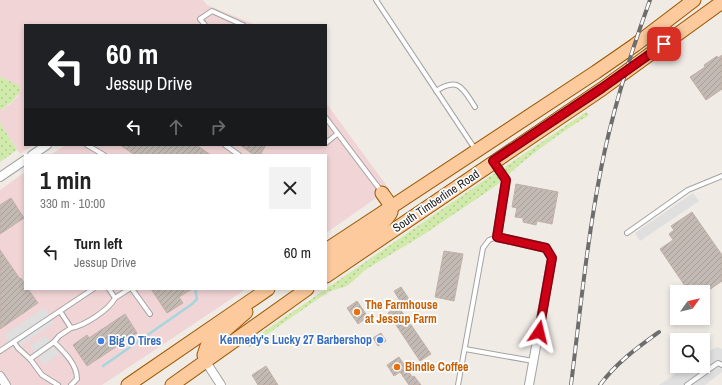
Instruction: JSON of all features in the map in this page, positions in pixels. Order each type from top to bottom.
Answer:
[{"type":"main road","name":"South Timberline Road","points":[[327,249],[635,45],[694,0]]},
{"type":"main road","name":"South Timberline Road","points":[[327,275],[602,88],[722,2]]},
{"type":"main road","points":[[327,264],[362,240],[386,220],[391,212],[391,206],[382,193]]},
{"type":"main road","points":[[128,385],[266,290]]},
{"type":"main road","points":[[206,362],[204,354],[207,346],[272,290]]},
{"type":"main road","points":[[282,306],[297,290]]},
{"type":"main road","points":[[172,385],[306,290]]},
{"type":"street","points":[[34,154],[46,146]]},
{"type":"street","points":[[0,177],[24,161]]},
{"type":"street","points":[[493,161],[506,180],[497,237],[546,248],[552,258],[529,385]]},
{"type":"street","points":[[206,362],[221,385]]},
{"type":"street","points":[[0,376],[6,385]]},
{"type":"lane","points":[[376,0],[476,151]]},
{"type":"lane","points":[[204,24],[200,19],[212,11],[241,24]]},
{"type":"lane","points":[[436,91],[445,85],[457,84],[461,87],[475,107]]},
{"type":"lane","points":[[327,119],[382,193]]},
{"type":"lane","points":[[327,142],[337,134]]},
{"type":"lane","points":[[89,146],[102,154]]},
{"type":"lane","points":[[226,146],[238,154]]},
{"type":"lane","points":[[627,233],[688,190],[722,176]]},
{"type":"lane","points":[[458,385],[483,248],[489,240],[497,237]]},
{"type":"lane","points":[[0,351],[92,290]]},
{"type":"lane","points":[[110,290],[115,298]]},
{"type":"lane","points":[[30,359],[71,328],[80,327],[112,305],[115,298],[128,290]]},
{"type":"lane","points":[[131,290],[150,314]]},
{"type":"lane","points":[[60,311],[71,328]]},
{"type":"lane","points":[[14,342],[30,359],[42,375],[58,385]]},
{"type":"lane","points":[[54,342],[64,352],[77,373],[77,379],[71,385]]},
{"type":"lane","points":[[464,349],[533,361]]},
{"type":"lane","points":[[687,385],[718,363],[722,365]]},
{"type":"shaded area","points":[[0,0],[203,0],[207,5],[254,24],[24,24],[24,146],[32,146],[20,154],[0,123],[0,110],[9,105],[18,96],[18,85],[0,77]]},
{"type":"shaded area","points":[[327,104],[389,189],[327,232],[327,154],[52,154],[64,146],[327,146]]},
{"type":"shaded area","points":[[24,173],[24,290],[244,290],[102,385],[0,385],[0,190]]},
{"type":"shaded area","points":[[693,193],[699,201],[640,241],[635,233]]},
{"type":"shaded area","points":[[44,308],[54,323],[14,350],[4,335]]},
{"type":"shaded area","points":[[45,335],[59,354],[44,365],[30,346]]},
{"type":"shaded area","points":[[717,347],[722,349],[722,372],[705,385],[659,385],[677,373],[710,373],[710,351]]},
{"type":"green space","points":[[0,77],[18,85],[21,89],[12,101],[0,110]]},
{"type":"green space","points":[[586,112],[589,115],[547,143],[508,175],[505,170],[506,166]]},
{"type":"green space","points":[[0,123],[17,150],[0,162]]},
{"type":"green space","points":[[495,173],[497,173],[502,180],[497,185],[423,235],[365,270],[347,286],[328,292],[249,347],[247,343],[324,290],[327,290],[327,288]]},
{"type":"building","points":[[722,55],[722,89],[706,100],[690,77],[705,67],[704,65],[717,56],[718,58]]},
{"type":"building","points":[[122,146],[198,146],[210,154],[134,154]]},
{"type":"building","points":[[241,146],[265,146],[261,154],[253,154]]},
{"type":"building","points":[[516,184],[558,192],[552,224],[537,221],[536,225],[523,222],[523,218],[515,217],[517,208],[512,207]]},
{"type":"building","points":[[11,198],[24,218],[0,234],[0,205]]},
{"type":"building","points":[[692,212],[722,255],[722,281],[710,289],[710,285],[684,285],[660,249],[673,240],[669,234],[674,230],[671,226]]},
{"type":"building","points":[[0,250],[24,282],[24,290],[29,290],[38,303],[0,329]]},
{"type":"building","points":[[444,251],[463,254],[454,301],[435,297]]},
{"type":"building","points":[[401,287],[409,299],[402,304],[394,291]]},
{"type":"building","points":[[152,290],[190,290],[179,297],[183,303],[167,313]]},
{"type":"building","name":"The Farmhouse at Jessup Farm","points":[[357,301],[368,317],[358,324],[347,308]]},
{"type":"building","points":[[398,306],[431,354],[420,361],[388,313]]},
{"type":"building","name":"Big O Tires","points":[[125,314],[137,333],[87,366],[73,345],[87,335],[89,338]]},
{"type":"building","name":"Kennedy's Lucky 27 Barbershop","points":[[381,333],[386,341],[378,346],[373,338]]},
{"type":"building","points":[[399,357],[412,377],[414,376],[421,385],[409,385],[400,372],[394,376],[387,365]]},
{"type":"building","points":[[266,366],[278,385],[258,385],[252,375]]},
{"type":"waterway","points":[[103,366],[192,304],[197,299],[195,290]]},
{"type":"railway","points":[[571,385],[588,250],[601,169],[610,126],[622,84],[650,0]]},
{"type":"railway","points":[[600,385],[620,363],[659,332]]},
{"type":"place","name":"The Farmhouse at Jessup Farm","points":[[357,312]]},
{"type":"place","name":"Kennedy's Lucky 27 Barbershop","points":[[380,340]]},
{"type":"place","name":"Big O Tires","points":[[101,341]]},
{"type":"place","name":"Bindle Coffee","points":[[397,367]]},
{"type":"route","points":[[539,332],[552,258],[546,248],[497,237],[506,180],[493,161],[602,88],[664,44]]}]
